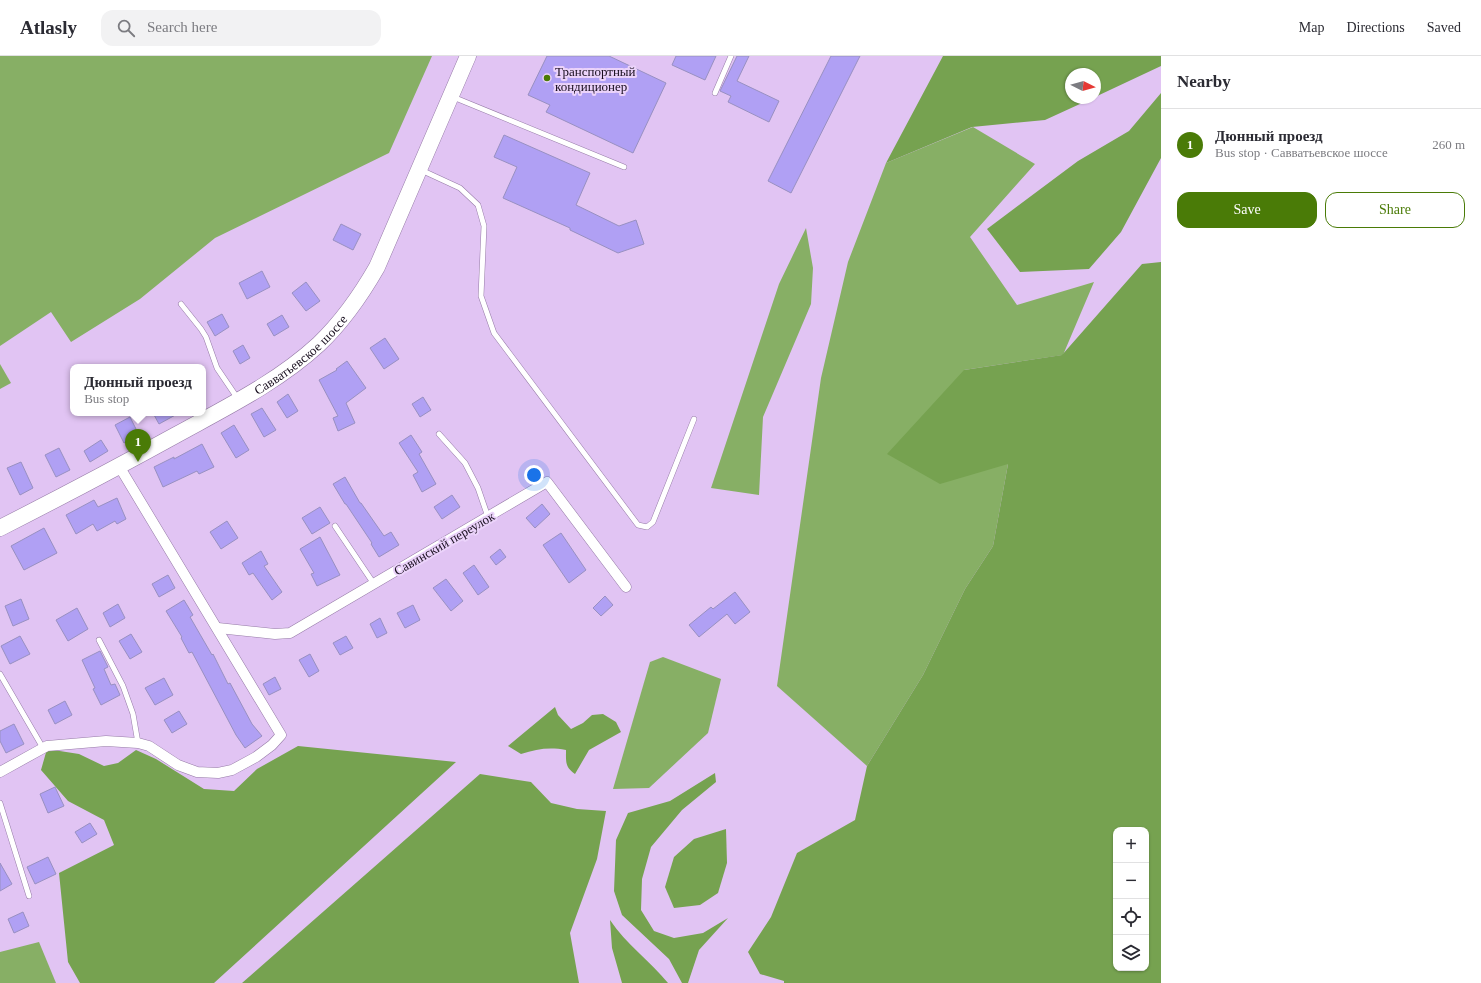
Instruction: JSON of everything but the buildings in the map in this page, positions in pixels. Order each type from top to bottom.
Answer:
[{"type":"main road","name":"Савватьевское шоссе","points":[[0,528],[119,466],[238,400],[301,359],[327,335],[347,313],[365,288],[376,267],[468,56]]},
{"type":"street","points":[[0,772],[47,746],[106,741],[138,742],[149,746],[178,765],[197,772],[218,773],[232,770],[256,756],[272,745],[281,735],[218,628],[119,466]]},
{"type":"street","name":"Савинский переулок","points":[[218,628],[275,634],[290,633],[489,518],[548,482],[626,588]]},
{"type":"lane","points":[[715,93],[731,56]]},
{"type":"lane","points":[[451,96],[624,167]]},
{"type":"lane","points":[[420,169],[460,188],[478,204],[484,226],[481,296],[494,333],[638,525],[647,527],[652,522],[694,420]]},
{"type":"lane","points":[[181,304],[201,329],[217,368],[238,400]]},
{"type":"lane","points":[[439,434],[465,463],[478,488],[489,518]]},
{"type":"lane","points":[[335,526],[374,584]]},
{"type":"lane","points":[[98,640],[123,686],[133,714],[138,742]]},
{"type":"lane","points":[[0,674],[43,748]]},
{"type":"lane","points":[[0,803],[29,896]]},
{"type":"green space","points":[[0,56],[432,56],[389,153],[215,238],[140,299],[71,342],[51,312],[0,346]]},
{"type":"green space","points":[[943,56],[1161,56],[1161,66],[1101,94],[1101,68],[1065,68],[1065,104],[1080,104],[1045,120],[972,127],[886,163]]},
{"type":"green space","points":[[1161,93],[1161,158],[1121,232],[1089,269],[1020,272],[987,229],[1078,161],[1129,131]]},
{"type":"green space","points":[[973,127],[1035,164],[970,237],[1017,305],[1094,282],[1063,355],[964,370],[1008,464],[993,546],[965,589],[923,675],[867,766],[777,686],[821,378],[848,262],[886,163]]},
{"type":"green space","points":[[806,228],[813,268],[811,304],[763,417],[759,495],[711,488],[779,284]]},
{"type":"green space","points":[[1161,262],[1161,983],[784,983],[784,981],[760,974],[748,952],[771,917],[797,853],[855,820],[867,766],[923,675],[965,589],[993,546],[1008,464],[940,484],[887,454],[964,370],[1062,355],[1142,264]]},
{"type":"green space","points":[[0,364],[11,383],[0,389]]},
{"type":"green space","points":[[663,657],[721,679],[708,733],[649,788],[613,789],[650,662]]},
{"type":"green space","points":[[555,707],[558,715],[571,729],[583,723],[592,715],[603,714],[616,722],[621,732],[589,750],[575,774],[569,769],[567,764],[566,750],[543,749],[521,754],[508,746]]},
{"type":"green space","points":[[298,746],[456,762],[214,983],[80,983],[68,962],[59,873],[114,845],[104,820],[68,801],[41,770],[47,749],[79,754],[104,766],[118,763],[136,750],[156,759],[204,789],[234,791],[257,769]]},
{"type":"green space","points":[[715,773],[716,782],[682,810],[651,847],[642,879],[641,910],[654,931],[674,938],[703,933],[728,918],[699,950],[688,983],[682,983],[669,959],[622,915],[614,891],[616,840],[628,813],[670,801]]},
{"type":"green space","points":[[480,774],[531,782],[551,803],[577,809],[606,811],[597,859],[570,933],[579,983],[242,983]]},
{"type":"green space","points":[[726,829],[727,863],[718,893],[700,905],[674,908],[665,887],[674,857],[694,839]]},
{"type":"green space","points":[[610,920],[623,937],[668,983],[622,983],[612,948]]},
{"type":"green space","points":[[39,942],[56,983],[0,983],[0,952]]},
{"type":"place","name":"Транспортный кондиционер","points":[[547,78]]},
{"type":"place","name":"Дюнный проезд","points":[[138,462]]}]
